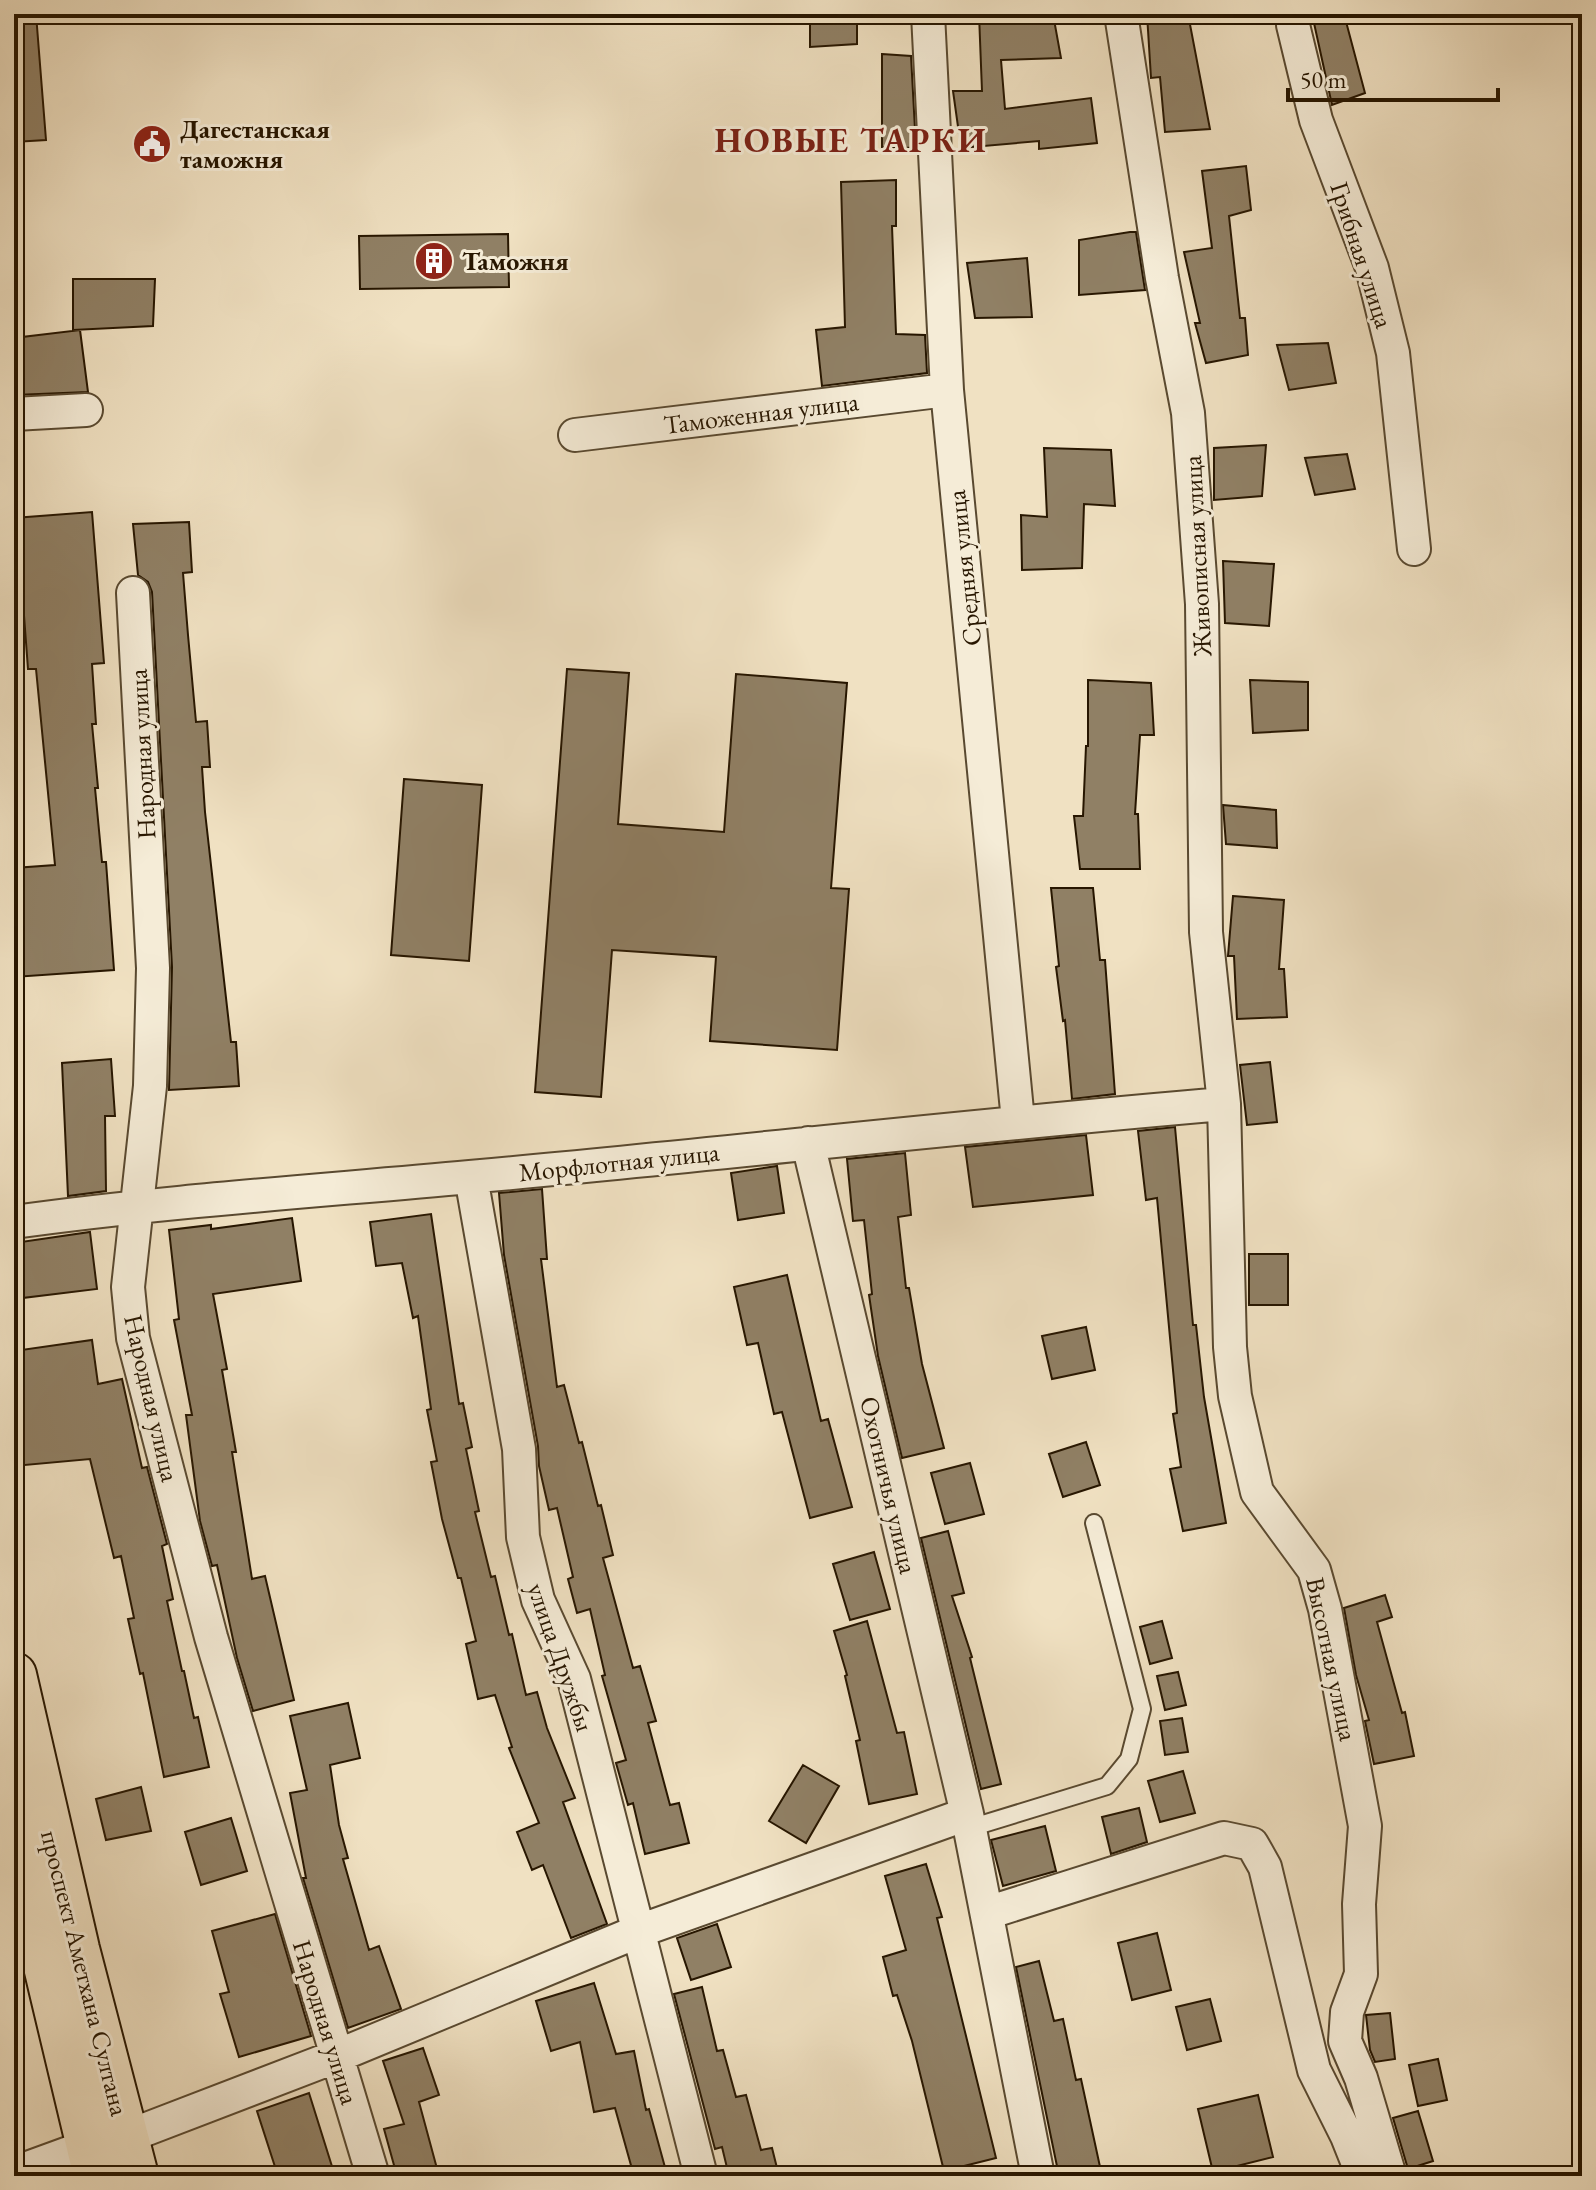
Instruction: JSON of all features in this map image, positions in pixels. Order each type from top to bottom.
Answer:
[{"type":"main road","name":"проспект Аметхана Султана","points":[[14,1675],[77,1949],[112,2159]]},
{"type":"main road","points":[[14,1832],[112,2159]]},
{"type":"street","name":"Средняя улица","points":[[928,14],[947,390],[1018,1121]]},
{"type":"street","name":"Живописная улица","points":[[1121,14],[1162,278],[1188,413],[1202,604],[1206,932],[1224,1104]]},
{"type":"street","name":"Грибная улица","points":[[1293,14],[1316,120],[1372,268],[1393,353],[1414,549]]},
{"type":"street","name":"Таможенная улица","points":[[575,435],[947,390]]},
{"type":"street","points":[[14,414],[86,410]]},
{"type":"street","name":"Народная улица","points":[[133,593],[153,968],[150,1086],[128,1287],[133,1338],[211,1637],[373,2176]]},
{"type":"street","name":"Морфлотная улица","points":[[14,1222],[137,1205],[471,1177],[1018,1121],[1224,1104]]},
{"type":"street","name":"Высотная улица","points":[[1224,1104],[1230,1347],[1235,1396],[1257,1492],[1314,1570],[1325,1609],[1365,1826],[1359,1904],[1361,1974],[1347,2012],[1345,2041],[1361,2078],[1390,2176]]},
{"type":"street","name":"Охотничья улица","points":[[808,1143],[968,1821],[1038,2176]]},
{"type":"street","name":"улица Дружбы","points":[[471,1177],[519,1449],[523,1537],[538,1600],[574,1679],[701,2176]]},
{"type":"street","points":[[21,2171],[112,2159],[337,2056],[639,1931],[968,1821]]},
{"type":"street","points":[[987,1913],[1224,1838],[1252,1844],[1265,1867],[1314,2070],[1363,2176]]},
{"type":"lane","points":[[968,1821],[1107,1786],[1129,1759],[1142,1709],[1094,1523]]},
{"type":"building","points":[[14,14],[36,14],[46,140],[14,142]]},
{"type":"building","points":[[810,14],[857,14],[857,44],[810,47]]},
{"type":"building","points":[[979,14],[1053,14],[1061,58],[1001,60],[1005,109],[1091,98],[1097,143],[1039,149],[1039,141],[961,148],[953,91],[982,91]]},
{"type":"building","points":[[1147,14],[1188,14],[1210,129],[1165,132],[1160,77],[1151,78]]},
{"type":"building","points":[[1312,14],[1344,14],[1365,93],[1332,105]]},
{"type":"building","points":[[882,54],[911,56],[916,148],[882,147]]},
{"type":"building","points":[[1246,166],[1251,210],[1229,216],[1240,318],[1245,318],[1248,355],[1206,363],[1195,323],[1200,323],[1184,252],[1212,248],[1202,171]]},
{"type":"building","points":[[896,180],[896,226],[892,226],[896,334],[925,335],[927,373],[822,386],[816,330],[845,327],[841,182]]},
{"type":"building","points":[[1136,232],[1145,290],[1079,295],[1079,240]]},
{"type":"building","name":"Таможня","points":[[508,234],[509,287],[360,289],[359,236]]},
{"type":"building","points":[[1027,258],[1032,317],[975,318],[967,263]]},
{"type":"building","points":[[73,279],[155,279],[153,326],[73,330]]},
{"type":"building","points":[[80,330],[88,392],[14,395],[14,338]]},
{"type":"building","points":[[1328,343],[1336,383],[1289,390],[1277,345]]},
{"type":"building","points":[[1266,445],[1262,496],[1214,500],[1214,448]]},
{"type":"building","points":[[1044,448],[1111,450],[1115,506],[1084,504],[1082,568],[1022,570],[1021,515],[1047,517]]},
{"type":"building","points":[[1347,454],[1355,489],[1315,495],[1305,458]]},
{"type":"building","points":[[92,512],[104,663],[92,664],[96,724],[92,724],[98,788],[95,788],[102,862],[106,862],[114,970],[14,977],[14,868],[55,865],[36,669],[28,669],[20,562],[14,562],[14,518]]},
{"type":"building","points":[[189,522],[192,572],[183,573],[188,635],[196,722],[207,721],[210,767],[202,767],[205,812],[231,1042],[236,1042],[239,1086],[169,1090],[172,967],[152,592],[148,582],[138,575],[133,524]]},
{"type":"building","points":[[1223,561],[1274,564],[1269,626],[1225,623]]},
{"type":"building","points":[[567,669],[629,673],[618,824],[724,832],[736,674],[847,683],[831,888],[849,889],[837,1050],[710,1041],[716,957],[612,950],[601,1097],[535,1092]]},
{"type":"building","points":[[1088,680],[1151,683],[1154,735],[1140,735],[1135,814],[1138,814],[1140,869],[1080,869],[1074,816],[1083,816],[1088,746]]},
{"type":"building","points":[[1250,680],[1308,682],[1308,730],[1253,733]]},
{"type":"building","points":[[404,779],[482,785],[469,961],[391,955]]},
{"type":"building","points":[[1223,805],[1276,810],[1277,848],[1226,844]]},
{"type":"building","points":[[1051,888],[1093,888],[1100,960],[1105,960],[1115,1094],[1072,1099],[1065,1020],[1056,967],[1059,966]]},
{"type":"building","points":[[1233,896],[1284,900],[1279,969],[1284,969],[1287,1017],[1237,1019],[1234,956],[1228,956]]},
{"type":"building","points":[[111,1059],[115,1116],[105,1116],[106,1191],[68,1196],[62,1063]]},
{"type":"building","points":[[1270,1062],[1277,1122],[1247,1125],[1240,1065]]},
{"type":"building","points":[[1175,1127],[1193,1325],[1196,1325],[1204,1397],[1226,1523],[1183,1531],[1170,1469],[1181,1467],[1173,1414],[1177,1413],[1157,1198],[1146,1200],[1138,1131]]},
{"type":"building","points":[[1086,1135],[1093,1195],[973,1207],[965,1147]]},
{"type":"building","points":[[905,1153],[911,1215],[898,1217],[906,1288],[909,1288],[922,1364],[944,1448],[902,1458],[878,1356],[869,1295],[872,1294],[864,1220],[853,1221],[847,1159]]},
{"type":"building","points":[[777,1166],[784,1213],[738,1220],[731,1173]]},
{"type":"building","points":[[542,1189],[547,1259],[541,1259],[557,1387],[564,1385],[598,1506],[601,1505],[613,1555],[603,1558],[633,1668],[640,1666],[656,1721],[648,1723],[670,1805],[679,1803],[689,1843],[645,1854],[633,1803],[628,1805],[616,1763],[626,1760],[602,1676],[605,1675],[590,1609],[577,1613],[568,1579],[573,1577],[557,1508],[549,1510],[504,1255],[499,1193]]},
{"type":"building","points":[[431,1214],[459,1404],[463,1403],[472,1447],[466,1449],[479,1511],[475,1512],[491,1577],[495,1576],[526,1695],[537,1692],[547,1728],[575,1798],[563,1802],[607,1924],[571,1938],[543,1865],[532,1870],[517,1832],[539,1823],[509,1748],[512,1747],[495,1695],[478,1699],[466,1644],[476,1641],[461,1578],[458,1578],[442,1519],[431,1462],[437,1461],[427,1410],[431,1409],[418,1316],[413,1318],[402,1263],[376,1266],[370,1222]]},
{"type":"building","points":[[292,1218],[301,1281],[213,1294],[227,1369],[222,1370],[252,1579],[265,1576],[294,1700],[253,1711],[237,1658],[217,1565],[212,1566],[200,1521],[186,1415],[192,1415],[174,1320],[179,1319],[169,1230],[211,1225],[211,1229]]},
{"type":"building","points":[[90,1232],[97,1289],[14,1299],[14,1243]]},
{"type":"building","points":[[1249,1254],[1288,1254],[1288,1305],[1249,1305]]},
{"type":"building","points":[[787,1275],[821,1421],[828,1419],[852,1507],[810,1518],[782,1412],[774,1414],[758,1343],[747,1345],[734,1287]]},
{"type":"building","points":[[1086,1327],[1095,1370],[1052,1379],[1042,1336]]},
{"type":"building","points":[[92,1340],[98,1384],[122,1379],[142,1468],[147,1467],[167,1544],[162,1546],[173,1599],[167,1601],[182,1671],[194,1718],[198,1717],[209,1767],[164,1777],[143,1673],[140,1674],[128,1619],[134,1618],[121,1556],[114,1558],[90,1459],[14,1466],[14,1351]]},
{"type":"building","points":[[1086,1442],[1100,1485],[1063,1497],[1049,1454]]},
{"type":"building","points":[[970,1463],[984,1514],[945,1524],[931,1473]]},
{"type":"building","points":[[948,1531],[964,1593],[952,1596],[972,1657],[1001,1784],[981,1789],[921,1538]]},
{"type":"building","points":[[874,1552],[890,1609],[850,1620],[833,1564]]},
{"type":"building","points":[[1385,1595],[1392,1617],[1377,1622],[1402,1713],[1405,1712],[1414,1756],[1374,1764],[1365,1721],[1369,1720],[1356,1675],[1344,1608]]},
{"type":"building","points":[[867,1621],[897,1733],[904,1732],[917,1794],[869,1804],[847,1675],[834,1631]]},
{"type":"building","points":[[1162,1621],[1172,1658],[1150,1664],[1140,1627]]},
{"type":"building","points":[[1178,1672],[1186,1705],[1165,1710],[1157,1676]]},
{"type":"building","points":[[348,1703],[360,1758],[330,1765],[339,1825],[348,1858],[343,1859],[369,1950],[379,1946],[401,2009],[348,2028],[303,1878],[306,1878],[290,1793],[307,1790],[290,1716]]},
{"type":"building","points":[[1182,1718],[1188,1752],[1165,1755],[1160,1721]]},
{"type":"building","points":[[803,1765],[839,1786],[806,1843],[769,1821]]},
{"type":"building","points":[[1183,1771],[1195,1813],[1160,1822],[1148,1781]]},
{"type":"building","points":[[141,1787],[151,1831],[106,1840],[96,1799]]},
{"type":"building","points":[[1139,1808],[1147,1842],[1111,1854],[1102,1817]]},
{"type":"building","points":[[231,1818],[247,1871],[201,1885],[185,1832]]},
{"type":"building","points":[[1045,1826],[1056,1871],[1003,1886],[991,1840]]},
{"type":"building","points":[[926,1864],[942,1917],[937,1918],[996,2158],[944,2171],[912,2041],[897,1995],[893,1996],[883,1957],[906,1950],[885,1876]]},
{"type":"building","points":[[275,1914],[311,2036],[239,2057],[220,1994],[229,1992],[212,1931]]},
{"type":"building","points":[[717,1924],[731,1967],[691,1980],[677,1938]]},
{"type":"building","points":[[1157,1933],[1171,1990],[1132,2000],[1118,1943]]},
{"type":"building","points":[[1039,1961],[1054,2021],[1063,2019],[1076,2080],[1081,2079],[1102,2176],[1059,2176],[1016,1967]]},
{"type":"building","points":[[594,1983],[616,2054],[634,2051],[646,2110],[649,2109],[666,2171],[634,2176],[615,2108],[594,2112],[580,2042],[551,2051],[536,2001]]},
{"type":"building","points":[[702,1987],[717,2051],[723,2050],[736,2097],[746,2095],[761,2150],[772,2148],[779,2176],[729,2176],[722,2147],[715,2149],[674,1994]]},
{"type":"building","points":[[1210,1999],[1221,2041],[1187,2050],[1176,2007]]},
{"type":"building","points":[[1390,2013],[1395,2059],[1375,2062],[1370,2050],[1366,2015]]},
{"type":"building","points":[[423,2048],[439,2095],[419,2102],[439,2176],[397,2176],[384,2129],[404,2124],[383,2061]]},
{"type":"building","points":[[1438,2059],[1447,2100],[1418,2106],[1409,2065]]},
{"type":"building","points":[[309,2093],[335,2176],[278,2176],[257,2111]]},
{"type":"building","points":[[1258,2095],[1273,2157],[1213,2172],[1198,2109]]},
{"type":"building","points":[[1418,2111],[1433,2161],[1408,2169],[1393,2118]]},
{"type":"place","name":"Дагестанская таможня","points":[[152,144]]},
{"type":"place","name":"Таможня","points":[[434,261]]},
{"type":"district","name":"НОВЫЕ ТАРКИ","points":[[851,140]]}]
